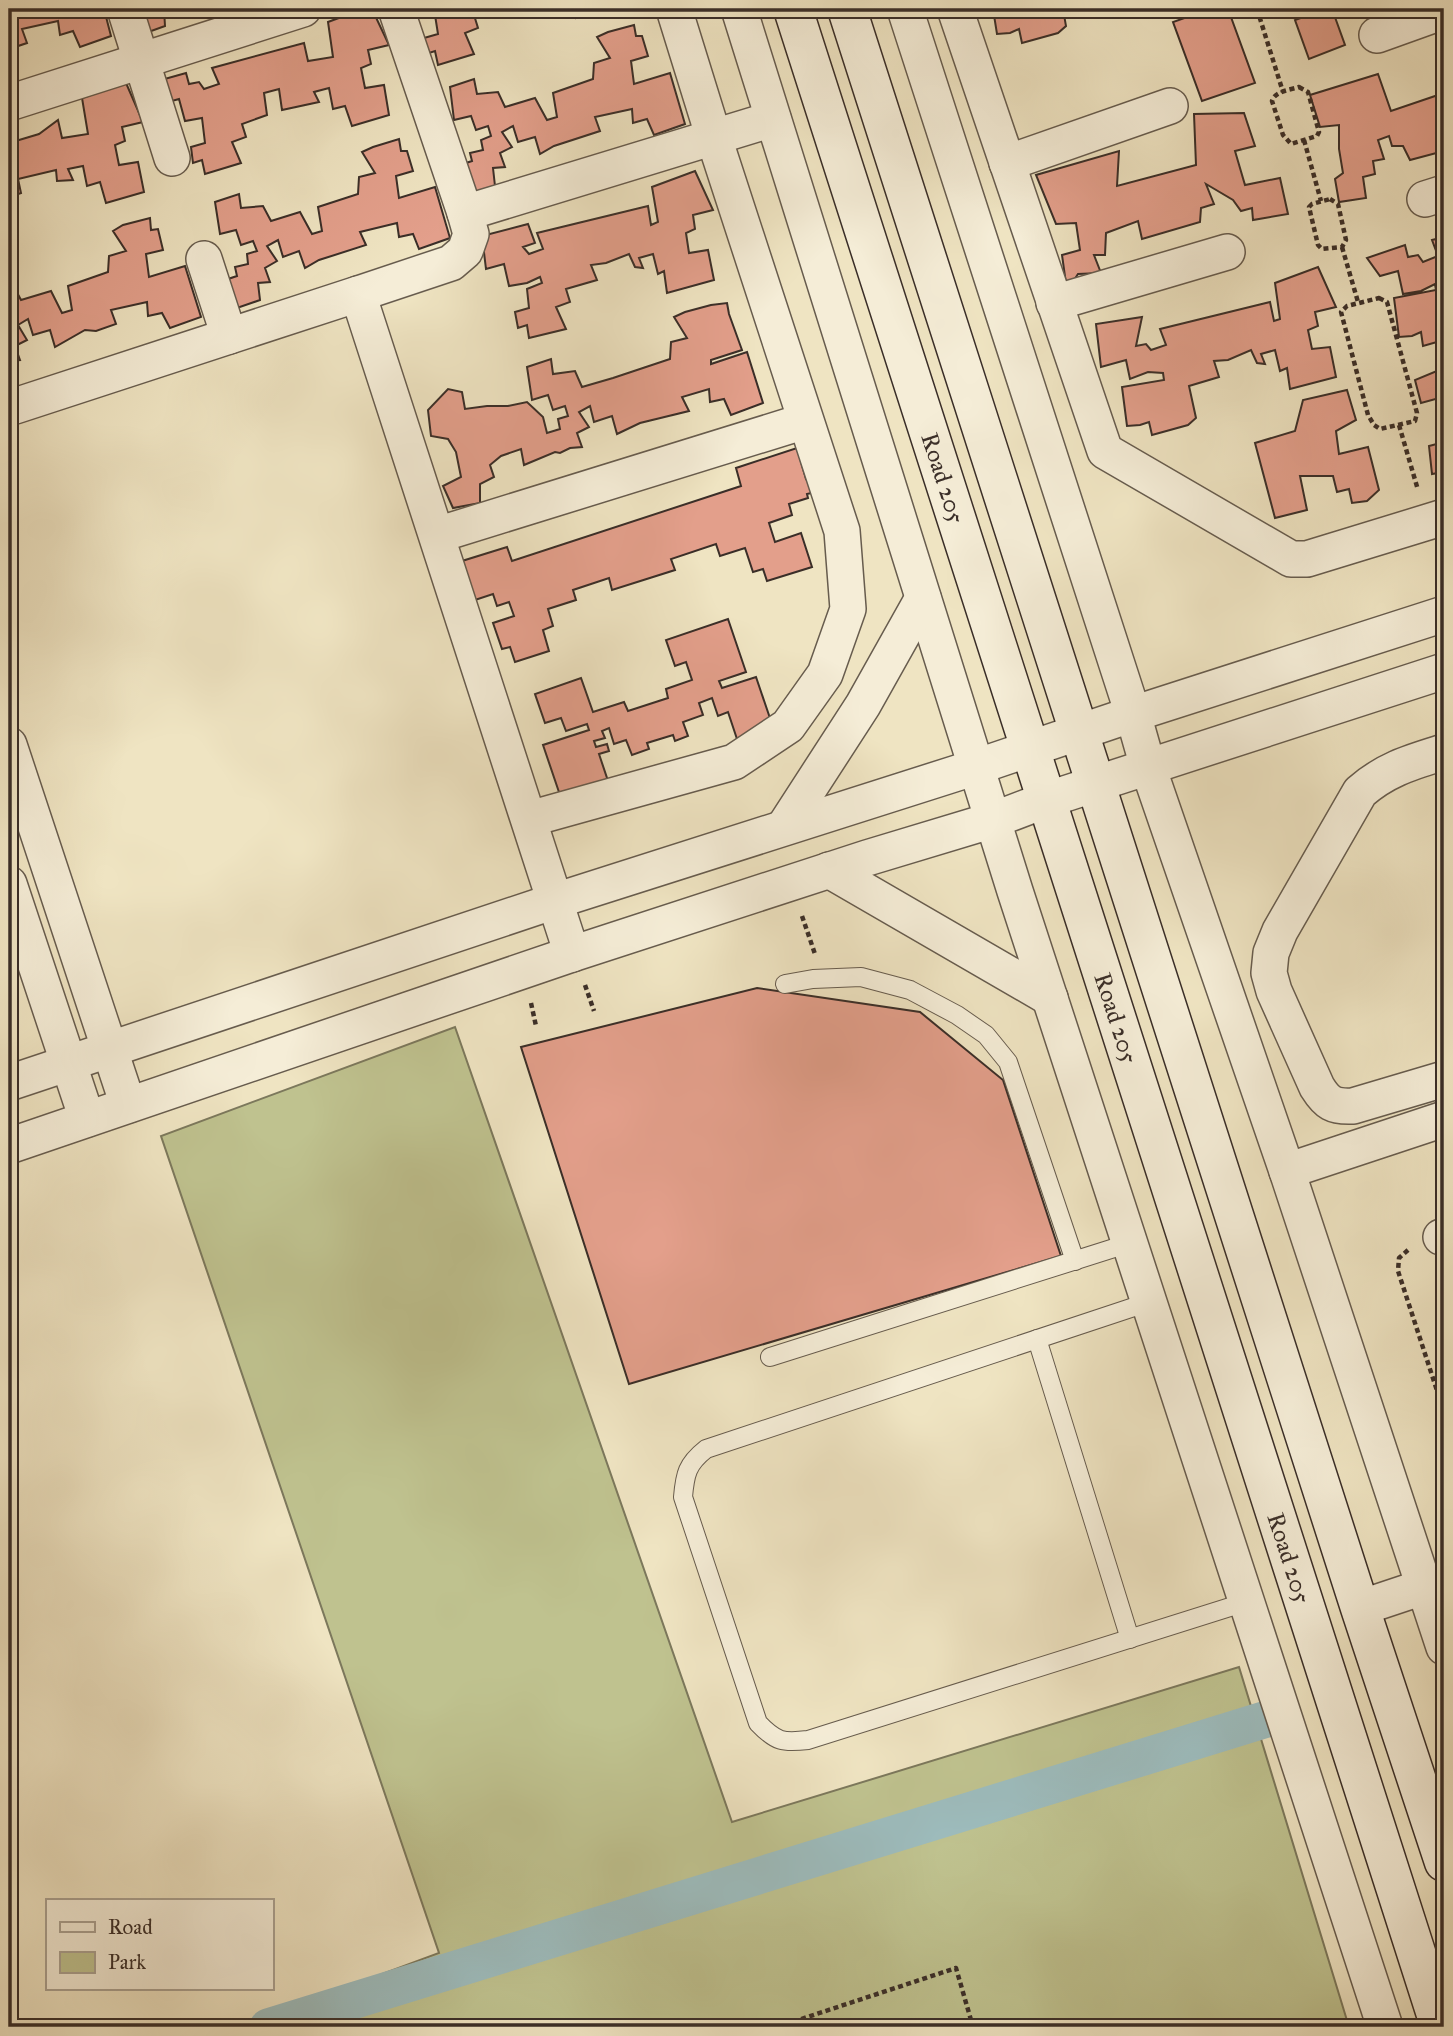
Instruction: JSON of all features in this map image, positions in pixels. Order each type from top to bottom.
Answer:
[{"type":"main road","name":"Road 205","points":[[793,9],[1440,2027]]},
{"type":"main road","points":[[847,9],[1444,1863]]},
{"type":"street","points":[[125,9],[172,159]]},
{"type":"street","points":[[9,103],[303,9]]},
{"type":"street","points":[[9,405],[15,406],[451,263],[465,251],[471,234],[396,9]]},
{"type":"street","points":[[529,819],[734,762],[788,726],[825,674],[848,609],[842,531],[674,9]]},
{"type":"street","points":[[739,9],[976,767],[1385,2027]]},
{"type":"street","points":[[905,9],[1148,767],[1287,1171],[1434,1583],[1444,1647]]},
{"type":"street","points":[[955,9],[1105,451],[1290,559],[1307,559],[1435,519]]},
{"type":"street","points":[[1377,34],[1444,11]]},
{"type":"street","points":[[1007,163],[1170,106]]},
{"type":"street","points":[[465,213],[773,119]]},
{"type":"street","points":[[1054,303],[1227,252]]},
{"type":"street","points":[[204,259],[229,336]]},
{"type":"street","points":[[358,294],[572,954]]},
{"type":"street","points":[[437,535],[805,421]]},
{"type":"street","points":[[784,827],[863,705],[923,597]]},
{"type":"street","points":[[9,1083],[555,901],[1444,614]]},
{"type":"street","points":[[9,1146],[572,954],[993,820],[1046,800],[1444,671]]},
{"type":"street","points":[[9,745],[128,1105]]},
{"type":"street","points":[[1444,752],[1401,765],[1374,779],[1360,792],[1280,931],[1271,953],[1269,973],[1274,991],[1325,1100],[1340,1107],[1353,1106],[1444,1079]]},
{"type":"street","points":[[829,870],[1050,998]]},
{"type":"street","points":[[9,884],[87,1119]]},
{"type":"street","points":[[1287,1171],[1444,1119]]},
{"type":"street","points":[[1360,1608],[1434,1583]]},
{"type":"lane","points":[[785,984],[824,978],[861,977],[910,990],[957,1014],[986,1035],[1008,1062],[1075,1261]]},
{"type":"lane","points":[[770,1357],[1130,1243]]},
{"type":"lane","points":[[1149,1302],[706,1449],[692,1460],[685,1478],[683,1497],[758,1723],[771,1736],[790,1742],[808,1740],[1246,1602]]},
{"type":"lane","points":[[1037,1339],[1130,1639]]},
{"type":"path","points":[[1257,9],[1283,92]]},
{"type":"path","points":[[1299,87],[1308,92],[1320,132],[1317,136],[1304,140],[1291,144],[1283,135],[1272,102],[1273,97],[1299,87]]},
{"type":"path","points":[[1304,140],[1321,201]]},
{"type":"path","points":[[1342,247],[1326,250],[1318,245],[1309,208],[1312,204],[1330,199],[1338,204],[1346,240],[1342,247],[1358,302]]},
{"type":"path","points":[[1379,298],[1387,302],[1417,413],[1415,421],[1380,429],[1368,415],[1340,312],[1358,302],[1379,298]]},
{"type":"path","points":[[1399,425],[1435,519]]},
{"type":"path","points":[[791,883],[824,978]]},
{"type":"path","points":[[1443,1237],[1410,1248],[1399,1258],[1398,1271],[1444,1412]]},
{"type":"path","points":[[777,2027],[956,1968],[973,2027]]},
{"type":"green space","points":[[455,1027],[732,1822],[1239,1667],[1349,2027],[239,2027],[439,1953],[161,1136]]},
{"type":"building","points":[[9,9],[104,9],[111,36],[80,47],[73,31],[60,35],[58,21],[22,29],[27,43],[9,49]]},
{"type":"building","points":[[135,9],[164,9],[165,26],[143,34]]},
{"type":"building","points":[[363,9],[372,9],[389,45],[368,50],[371,64],[361,68],[365,88],[384,85],[389,115],[352,126],[345,106],[333,109],[329,88],[314,92],[319,102],[282,110],[279,89],[264,93],[267,115],[242,124],[246,137],[232,142],[241,163],[205,174],[202,160],[193,163],[191,147],[205,143],[202,118],[185,121],[179,99],[161,104],[161,80],[186,73],[189,84],[199,82],[204,89],[219,84],[212,68],[304,43],[308,61],[333,57],[328,22]]},
{"type":"building","points":[[449,9],[497,9],[474,15],[478,28],[465,33],[474,54],[438,65],[435,51],[426,54],[424,38],[438,34],[435,15]]},
{"type":"building","points":[[574,9],[613,9],[576,18]]},
{"type":"building","points":[[993,9],[1063,9],[1066,26],[1058,33],[1022,43],[1019,29],[997,34]]},
{"type":"building","points":[[1210,9],[1228,9],[1255,83],[1202,101],[1173,22]]},
{"type":"building","points":[[1332,9],[1345,45],[1309,59],[1295,20]]},
{"type":"building","points":[[634,25],[636,36],[642,36],[648,56],[631,61],[634,84],[670,73],[685,124],[654,135],[647,119],[633,123],[632,109],[595,117],[600,131],[554,146],[540,154],[535,137],[518,142],[513,126],[502,132],[512,147],[500,153],[505,167],[493,168],[495,186],[472,193],[463,164],[472,161],[470,153],[483,150],[481,140],[491,136],[488,126],[476,130],[471,116],[454,120],[450,87],[474,79],[477,94],[498,92],[505,107],[535,98],[547,120],[557,117],[553,93],[593,79],[594,63],[610,58],[597,37]]},
{"type":"building","points":[[1378,74],[1391,111],[1444,93],[1444,151],[1410,160],[1403,146],[1392,146],[1389,136],[1378,140],[1384,159],[1373,161],[1375,174],[1363,177],[1366,198],[1339,202],[1335,179],[1343,173],[1339,125],[1320,127],[1310,95]]},
{"type":"building","points":[[126,83],[143,122],[122,127],[125,141],[115,145],[119,165],[138,162],[144,192],[106,203],[100,182],[87,186],[83,166],[68,169],[73,180],[57,181],[56,170],[18,179],[21,193],[9,197],[9,143],[39,134],[58,120],[62,138],[88,134],[82,98]]},
{"type":"building","points":[[1244,113],[1255,146],[1235,151],[1245,185],[1280,178],[1288,214],[1253,220],[1252,208],[1241,211],[1233,200],[1206,184],[1214,204],[1201,208],[1200,222],[1142,239],[1138,221],[1106,233],[1105,255],[1094,255],[1101,273],[1078,274],[1067,291],[1062,255],[1080,250],[1076,223],[1056,224],[1036,175],[1119,151],[1117,186],[1196,165],[1194,114]]},
{"type":"building","points":[[399,139],[401,151],[407,151],[413,171],[396,176],[399,198],[435,187],[450,238],[419,249],[413,234],[399,237],[397,223],[360,232],[366,245],[319,260],[305,268],[299,251],[283,257],[278,240],[267,246],[277,261],[265,268],[270,282],[258,283],[260,300],[237,308],[228,279],[237,276],[235,267],[248,264],[247,254],[257,251],[253,241],[241,245],[236,230],[220,234],[215,202],[239,194],[241,208],[263,206],[271,221],[300,212],[312,234],[322,231],[318,207],[358,194],[359,177],[375,173],[362,152]]},
{"type":"building","points":[[695,171],[713,210],[693,215],[695,229],[686,233],[689,253],[708,250],[714,280],[667,293],[664,271],[658,274],[653,254],[639,258],[643,268],[635,267],[629,254],[606,263],[591,265],[597,280],[566,289],[570,302],[556,307],[566,329],[529,338],[527,325],[518,328],[515,312],[529,308],[527,289],[542,283],[540,277],[527,283],[509,286],[504,264],[486,269],[482,236],[528,224],[535,243],[523,247],[529,254],[543,249],[537,233],[648,206],[651,225],[658,222],[652,187]]},
{"type":"building","points":[[150,218],[151,230],[158,229],[163,250],[146,254],[149,277],[185,266],[201,317],[170,328],[162,313],[148,316],[147,302],[111,310],[116,324],[96,331],[85,330],[55,347],[50,330],[33,335],[28,319],[18,325],[27,340],[15,346],[20,360],[9,361],[9,285],[13,285],[21,300],[51,291],[62,313],[72,310],[68,286],[108,272],[109,256],[126,251],[113,231],[123,225]]},
{"type":"building","points":[[1444,237],[1444,340],[1423,346],[1421,332],[1399,337],[1394,298],[1436,290],[1435,284],[1421,291],[1403,294],[1398,271],[1380,276],[1367,258],[1405,245],[1408,257],[1418,255],[1423,262],[1438,256],[1432,240]]},
{"type":"building","points":[[1318,267],[1336,307],[1315,312],[1318,326],[1308,330],[1312,349],[1330,347],[1336,377],[1290,389],[1287,368],[1280,371],[1275,350],[1261,354],[1265,364],[1257,363],[1251,350],[1228,360],[1214,361],[1219,377],[1189,386],[1196,418],[1188,425],[1152,435],[1149,422],[1127,426],[1122,387],[1164,380],[1163,373],[1148,372],[1130,379],[1126,360],[1101,367],[1096,324],[1142,317],[1136,346],[1146,344],[1151,350],[1166,345],[1160,329],[1270,302],[1274,321],[1280,319],[1275,283]]},
{"type":"building","points":[[727,303],[742,350],[711,360],[711,364],[747,352],[763,403],[731,415],[724,399],[710,402],[709,389],[682,397],[689,411],[640,423],[617,434],[612,416],[594,422],[590,406],[579,412],[589,427],[577,433],[582,447],[555,452],[524,465],[521,449],[501,456],[490,465],[494,477],[480,484],[480,503],[453,508],[443,486],[461,477],[456,452],[448,439],[431,436],[428,410],[448,389],[462,392],[465,409],[527,402],[543,417],[547,433],[560,429],[558,419],[568,416],[565,406],[553,410],[548,395],[532,400],[527,367],[551,359],[553,374],[575,371],[582,387],[613,378],[670,359],[671,342],[687,338],[674,317],[711,305]]},
{"type":"building","points":[[1444,368],[1444,401],[1439,398],[1421,403],[1415,380]]},
{"type":"building","points":[[1347,390],[1356,420],[1336,431],[1339,454],[1368,447],[1379,490],[1367,501],[1352,503],[1349,489],[1337,492],[1333,476],[1300,476],[1307,510],[1275,518],[1255,443],[1295,431],[1303,400]]},
{"type":"building","points":[[1444,442],[1444,472],[1432,474],[1429,446]]},
{"type":"building","points":[[797,448],[806,479],[811,477],[816,492],[807,494],[808,498],[789,504],[792,515],[769,523],[775,542],[801,533],[812,567],[767,581],[763,569],[753,572],[745,548],[720,556],[716,544],[671,559],[675,570],[612,590],[609,578],[573,590],[576,600],[548,609],[553,626],[543,630],[549,651],[515,662],[510,647],[502,649],[493,623],[514,616],[509,602],[497,606],[493,594],[475,600],[462,561],[507,547],[512,561],[741,486],[736,468]]},
{"type":"building","points":[[728,619],[746,672],[719,681],[722,688],[756,677],[773,727],[737,739],[728,712],[718,716],[712,698],[699,703],[703,715],[683,722],[688,736],[675,741],[673,735],[647,743],[649,749],[632,755],[626,740],[614,744],[609,728],[602,731],[605,738],[594,741],[596,747],[607,744],[609,751],[599,754],[608,781],[561,798],[543,745],[589,730],[587,724],[566,731],[561,718],[545,723],[535,694],[581,678],[593,712],[624,702],[628,711],[668,698],[666,689],[692,680],[686,662],[675,666],[666,640]]},
{"type":"building","points":[[757,988],[920,1012],[1003,1080],[1061,1256],[629,1384],[521,1047]]},
{"type":"waterway","points":[[268,2027],[1267,1719]]}]
